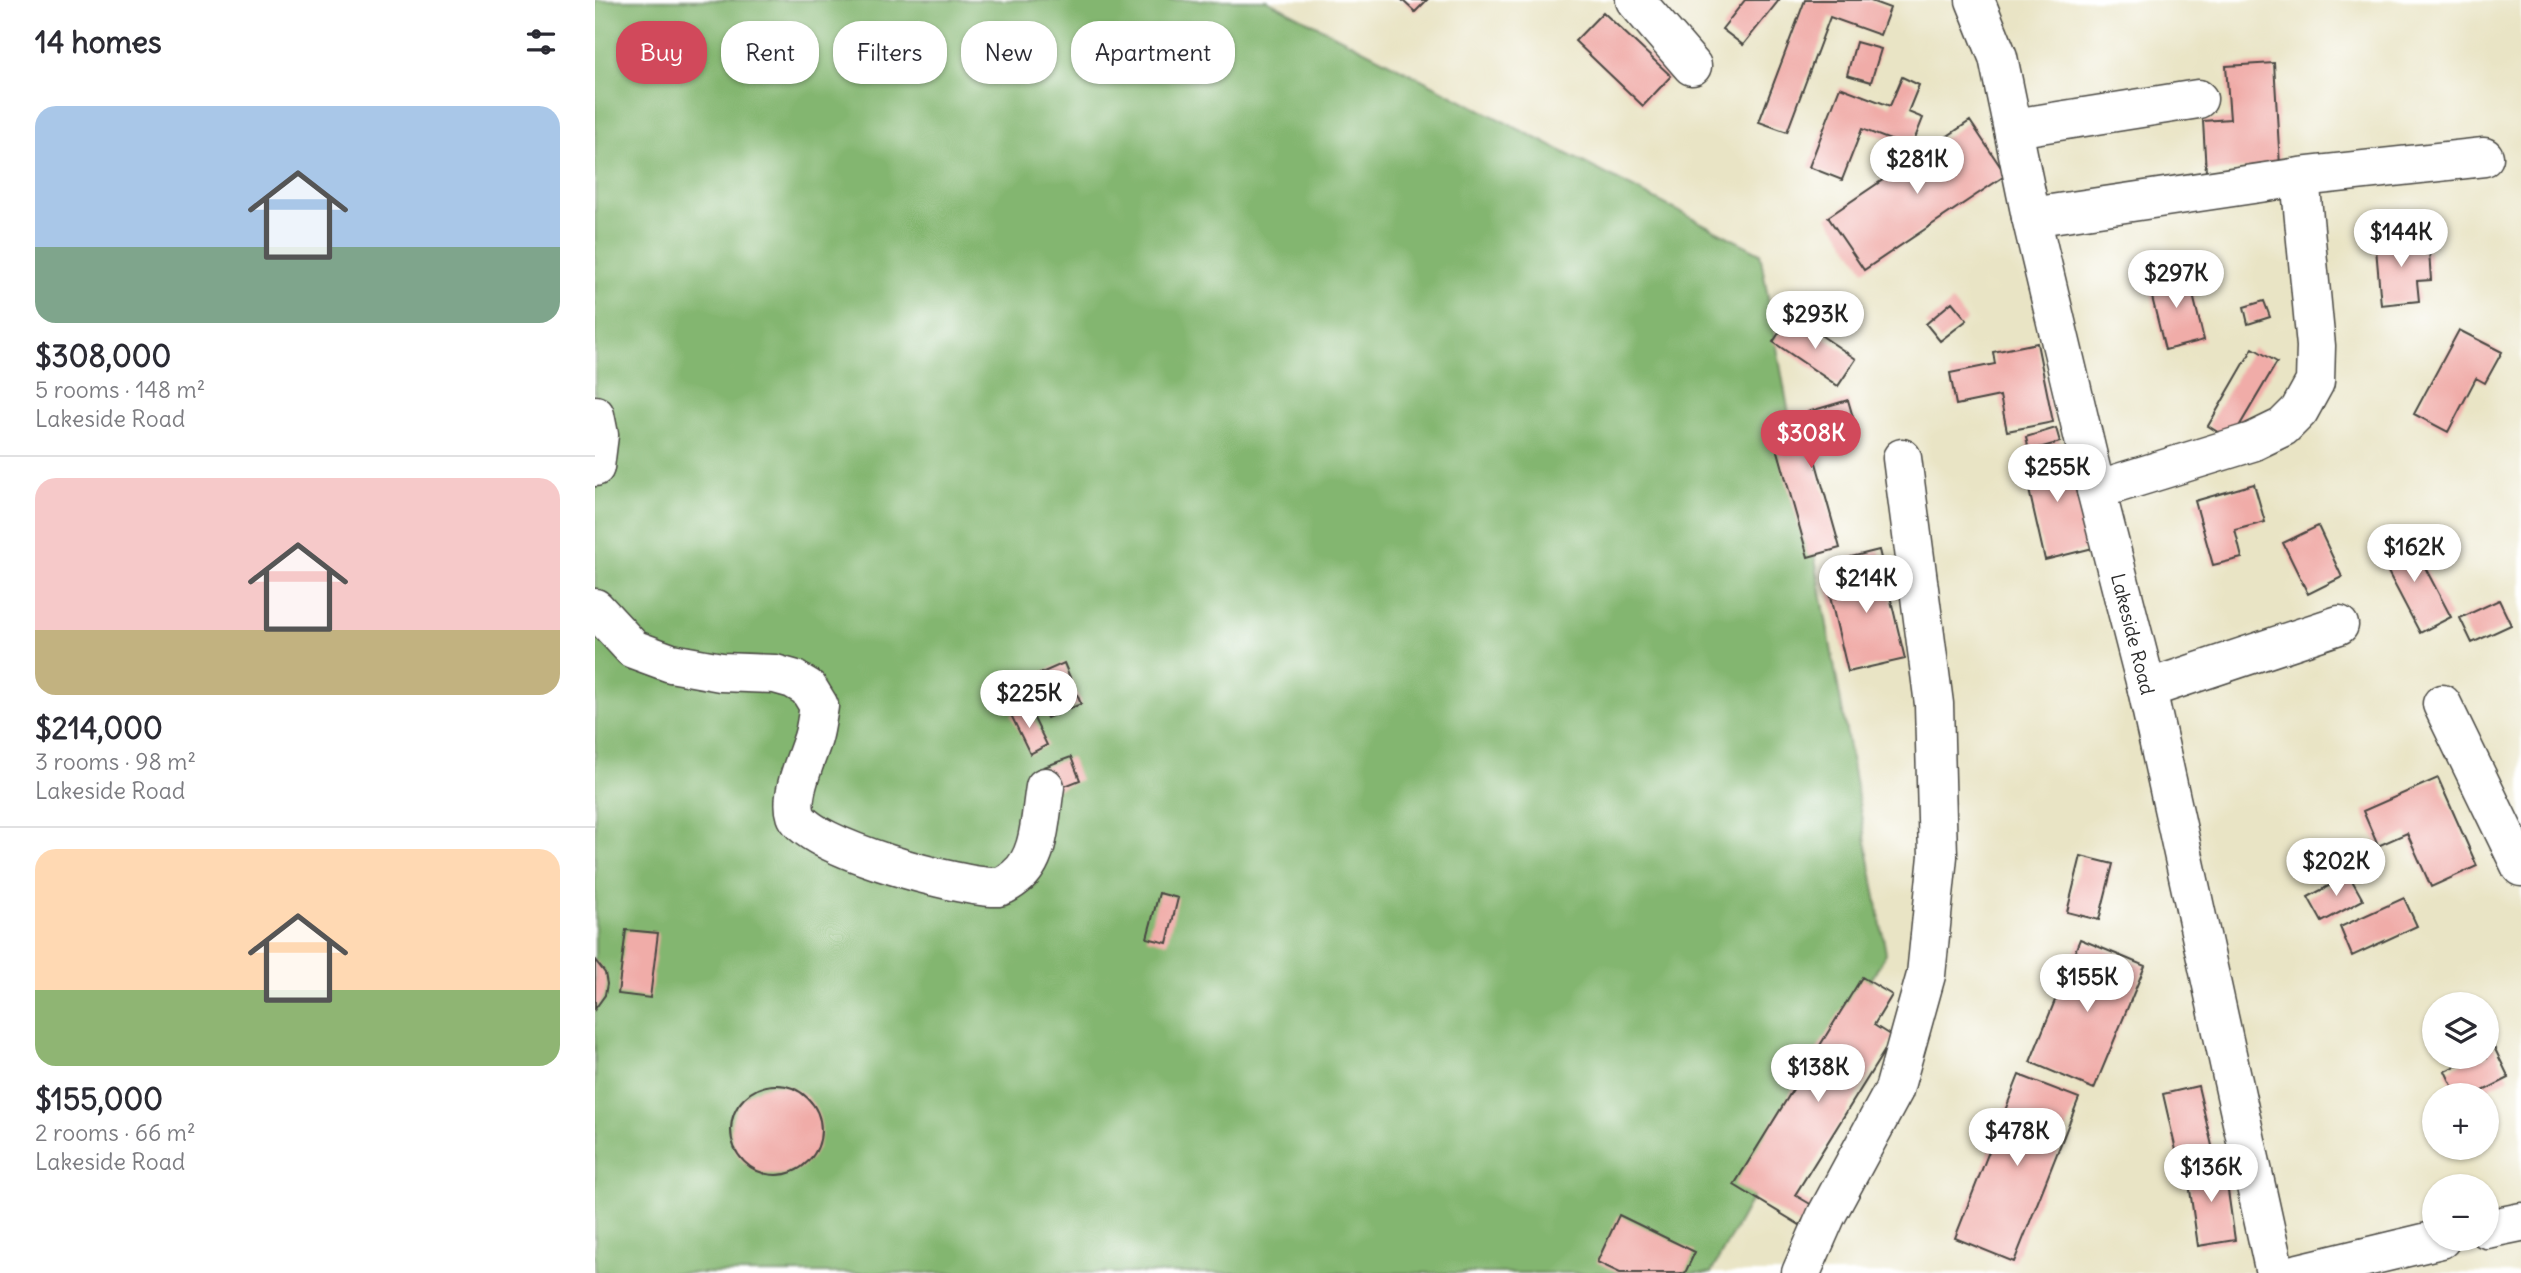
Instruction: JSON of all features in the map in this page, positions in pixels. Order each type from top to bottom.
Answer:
[{"type":"street","points":[[1635,0],[1692,66]]},
{"type":"street","name":"Lakeside Road","points":[[1975,0],[1998,57],[2031,217],[2096,490],[2147,688],[2275,1273]]},
{"type":"street","points":[[2014,128],[2198,99]]},
{"type":"street","points":[[2031,217],[2300,177],[2484,157]]},
{"type":"street","points":[[2096,490],[2252,442],[2283,427],[2304,404],[2315,382],[2316,346],[2300,177]]},
{"type":"street","points":[[595,415],[599,435],[595,467]]},
{"type":"street","points":[[1801,1273],[1826,1216],[1894,1090],[1927,975],[1938,856],[1934,704],[1902,458]]},
{"type":"street","points":[[595,608],[633,649],[671,663],[721,672],[775,674],[793,679],[809,688],[819,706],[814,735],[795,799],[796,816],[807,831],[828,841],[901,868],[978,886],[1001,887],[1018,876],[1029,862],[1036,842],[1045,787]]},
{"type":"street","points":[[2147,688],[2339,625]]},
{"type":"street","points":[[2442,704],[2521,867]]},
{"type":"street","points":[[2499,1227],[2521,1222]]},
{"type":"street","points":[[2299,1273],[2422,1244]]},
{"type":"green space","points":[[595,0],[1267,0],[1760,253],[1886,953],[1711,1273],[595,1273]]},
{"type":"building","points":[[1402,0],[1427,0],[1415,12]]},
{"type":"building","points":[[1745,0],[1779,0],[1743,45],[1722,29]]},
{"type":"building","points":[[1805,0],[1868,0],[1890,8],[1880,35],[1830,17],[1787,132],[1759,122]]},
{"type":"building","points":[[1603,12],[1671,76],[1643,106],[1575,41]]},
{"type":"building","points":[[1856,42],[1881,49],[1871,82],[1847,75]]},
{"type":"building","points":[[2274,63],[2280,166],[2206,172],[2203,121],[2230,119],[2226,66]]},
{"type":"building","points":[[1902,77],[1919,85],[1908,112],[1923,118],[1911,148],[1862,129],[1842,180],[1809,167],[1840,87],[1890,106]]},
{"type":"building","points":[[1970,121],[2006,175],[1864,270],[1828,217]]},
{"type":"building","points":[[2414,234],[2416,253],[2429,251],[2431,280],[2417,281],[2419,301],[2381,305],[2375,237]]},
{"type":"building","points":[[2187,270],[2204,340],[2165,350],[2148,281]]},
{"type":"building","points":[[2264,301],[2270,317],[2248,324],[2244,307]]},
{"type":"building","points":[[1952,302],[1967,320],[1940,341],[1926,324]]},
{"type":"building","points":[[1791,315],[1856,359],[1838,386],[1773,342]]},
{"type":"building","points":[[2459,330],[2502,352],[2485,383],[2476,378],[2448,432],[2414,414]]},
{"type":"building","points":[[2037,343],[2053,422],[2007,431],[2000,396],[1956,405],[1950,373],[1995,364],[1993,352]]},
{"type":"building","points":[[2253,348],[2277,362],[2231,440],[2208,426]]},
{"type":"building","points":[[1848,400],[1857,431],[1811,445],[1840,548],[1808,557],[1770,423]]},
{"type":"building","points":[[2056,428],[2060,442],[2029,451],[2026,437]]},
{"type":"building","points":[[2070,448],[2093,548],[2045,560],[2022,459]]},
{"type":"building","points":[[2254,484],[2265,522],[2235,530],[2242,558],[2213,565],[2195,501]]},
{"type":"building","points":[[2318,526],[2342,577],[2308,594],[2283,543]]},
{"type":"building","points":[[2408,535],[2451,617],[2420,633],[2377,551]]},
{"type":"building","points":[[1879,550],[1905,659],[1848,672],[1826,580],[1855,573],[1851,557]]},
{"type":"building","points":[[2499,600],[2511,625],[2472,643],[2460,618]]},
{"type":"building","points":[[1064,663],[1081,704],[1047,718],[1030,678]]},
{"type":"building","points":[[1028,706],[1047,745],[1030,754],[1011,715]]},
{"type":"building","points":[[1071,757],[1080,780],[1050,792],[1041,768]]},
{"type":"building","points":[[2438,778],[2477,866],[2431,887],[2407,833],[2378,846],[2363,811]]},
{"type":"building","points":[[2081,856],[2113,864],[2099,920],[2067,912]]},
{"type":"building","points":[[2349,875],[2363,900],[2322,922],[2308,897]]},
{"type":"building","points":[[1159,893],[1178,898],[1167,943],[1147,938]]},
{"type":"building","points":[[2404,898],[2417,926],[2352,956],[2340,927]]},
{"type":"building","points":[[626,930],[658,933],[650,998],[618,994]]},
{"type":"building","points":[[2080,939],[2145,966],[2094,1089],[2030,1062]]},
{"type":"building","points":[[595,960],[605,973],[607,984],[605,995],[595,1009]]},
{"type":"building","points":[[1862,977],[1892,995],[1874,1025],[1893,1037],[1795,1195],[1812,1205],[1800,1225],[1734,1185]]},
{"type":"building","points":[[2499,1057],[2509,1078],[2499,1083],[2451,1083],[2445,1071],[2499,1069]]},
{"type":"building","points":[[2019,1075],[2079,1098],[2014,1262],[1955,1238]]},
{"type":"building","points":[[776,1085],[793,1089],[808,1098],[817,1113],[821,1130],[817,1147],[808,1162],[793,1171],[776,1175],[759,1171],[744,1162],[735,1147],[731,1130],[735,1113],[744,1098],[759,1089]]},
{"type":"building","points":[[2198,1086],[2213,1150],[2178,1159],[2163,1094]]},
{"type":"building","points":[[2224,1163],[2235,1240],[2198,1246],[2187,1169]]},
{"type":"building","points":[[1619,1215],[1695,1252],[1685,1273],[1620,1273],[1597,1262]]}]
